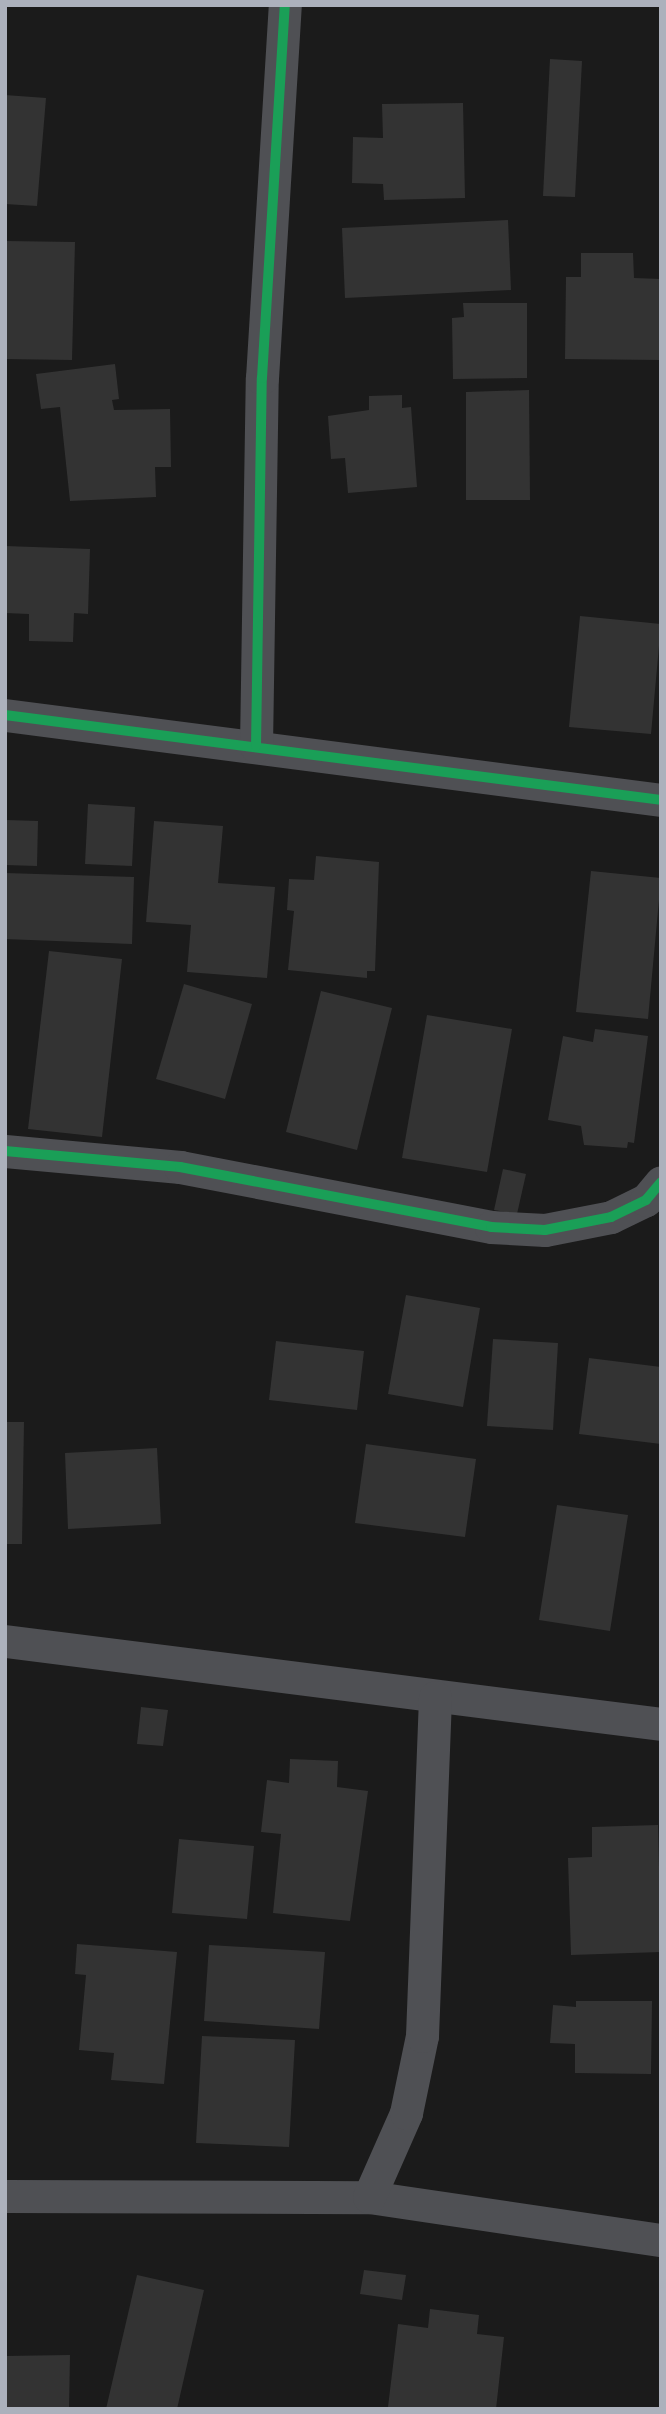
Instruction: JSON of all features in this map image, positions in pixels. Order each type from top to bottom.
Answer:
[{"type":"street","points":[[256,746],[262,378],[285,5]]},
{"type":"street","points":[[5,715],[661,800]]},
{"type":"street","points":[[5,1152],[180,1167],[491,1227],[545,1230],[611,1217],[646,1199],[661,1182]]},
{"type":"street","points":[[5,1641],[661,1724]]},
{"type":"street","points":[[369,2197],[406,2113],[422,2036],[435,1697]]},
{"type":"street","points":[[5,2196],[369,2197],[661,2240]]},
{"type":"building","points":[[550,59],[582,61],[575,197],[543,196]]},
{"type":"building","points":[[5,95],[46,98],[37,206],[5,204]]},
{"type":"building","points":[[463,103],[465,198],[384,200],[383,184],[352,183],[353,137],[383,138],[382,104]]},
{"type":"building","points":[[508,220],[511,290],[345,298],[342,228]]},
{"type":"building","points":[[5,241],[75,242],[72,360],[5,359]]},
{"type":"building","points":[[581,253],[633,253],[634,278],[661,279],[661,360],[565,359],[566,277],[581,277]]},
{"type":"building","points":[[463,303],[527,303],[527,378],[453,379],[452,318],[464,317]]},
{"type":"building","points":[[115,364],[119,399],[112,400],[114,410],[170,409],[171,467],[155,467],[156,497],[70,501],[60,407],[41,409],[36,374]]},
{"type":"building","points":[[529,390],[530,500],[466,500],[466,392]]},
{"type":"building","points":[[402,395],[402,408],[411,407],[417,487],[348,493],[345,458],[331,459],[328,416],[369,410],[369,396]]},
{"type":"building","points":[[5,546],[90,549],[88,614],[74,613],[73,642],[29,641],[29,614],[5,613]]},
{"type":"building","points":[[580,616],[661,624],[651,734],[569,727]]},
{"type":"building","points":[[88,804],[135,807],[132,866],[85,864]]},
{"type":"building","points":[[6,820],[38,821],[37,866],[5,865]]},
{"type":"building","points":[[154,821],[223,826],[218,883],[275,887],[267,978],[187,972],[191,925],[146,922]]},
{"type":"building","points":[[316,856],[379,862],[375,971],[367,971],[367,978],[288,970],[294,911],[287,910],[289,879],[314,880]]},
{"type":"building","points":[[591,871],[661,878],[648,1019],[576,1012]]},
{"type":"building","points":[[5,873],[134,877],[132,944],[5,939]]},
{"type":"building","points":[[49,951],[122,959],[102,1137],[28,1129]]},
{"type":"building","points":[[184,984],[252,1004],[225,1099],[156,1079]]},
{"type":"building","points":[[321,991],[392,1008],[357,1150],[286,1132]]},
{"type":"building","points":[[427,1015],[512,1029],[487,1172],[402,1158]]},
{"type":"building","points":[[595,1029],[648,1036],[634,1143],[628,1142],[627,1148],[584,1145],[581,1126],[548,1120],[563,1036],[593,1042]]},
{"type":"building","points":[[503,1169],[526,1174],[517,1214],[494,1210]]},
{"type":"building","points":[[406,1295],[480,1308],[463,1407],[388,1394]]},
{"type":"building","points":[[493,1339],[558,1343],[553,1430],[487,1426]]},
{"type":"building","points":[[276,1341],[364,1351],[357,1410],[269,1400]]},
{"type":"building","points":[[589,1358],[661,1367],[661,1444],[579,1434]]},
{"type":"building","points":[[5,1422],[24,1422],[22,1544],[5,1544]]},
{"type":"building","points":[[366,1444],[476,1459],[465,1537],[355,1523]]},
{"type":"building","points":[[157,1448],[161,1524],[68,1529],[65,1453]]},
{"type":"building","points":[[557,1505],[628,1515],[610,1631],[539,1620]]},
{"type":"building","points":[[141,1707],[168,1710],[163,1746],[137,1744]]},
{"type":"building","points":[[290,1759],[338,1761],[337,1787],[368,1791],[350,1921],[273,1913],[281,1834],[261,1832],[267,1780],[289,1783]]},
{"type":"building","points":[[658,1825],[661,1952],[571,1955],[568,1858],[592,1857],[592,1827]]},
{"type":"building","points":[[179,1839],[254,1846],[247,1919],[172,1913]]},
{"type":"building","points":[[77,1944],[177,1952],[164,2084],[111,2080],[114,2053],[79,2050],[86,1975],[75,1974]]},
{"type":"building","points":[[209,1945],[325,1952],[319,2029],[204,2021]]},
{"type":"building","points":[[576,2001],[652,2001],[651,2074],[575,2073],[575,2044],[550,2043],[553,2005],[576,2007]]},
{"type":"building","points":[[202,2036],[295,2040],[289,2147],[196,2143]]},
{"type":"building","points":[[364,2270],[406,2275],[402,2300],[360,2294]]},
{"type":"building","points":[[137,2275],[204,2290],[177,2409],[106,2409]]},
{"type":"building","points":[[430,2309],[479,2315],[477,2334],[504,2337],[496,2409],[388,2407],[398,2324],[428,2328]]},
{"type":"building","points":[[70,2355],[69,2409],[5,2409],[5,2356]]},
{"type":"cycle path","points":[[256,746],[262,378],[285,5]]},
{"type":"cycle path","points":[[5,715],[661,800]]},
{"type":"cycle path","points":[[5,1151],[180,1167],[491,1227],[545,1230],[611,1217],[646,1200],[661,1182]]}]
